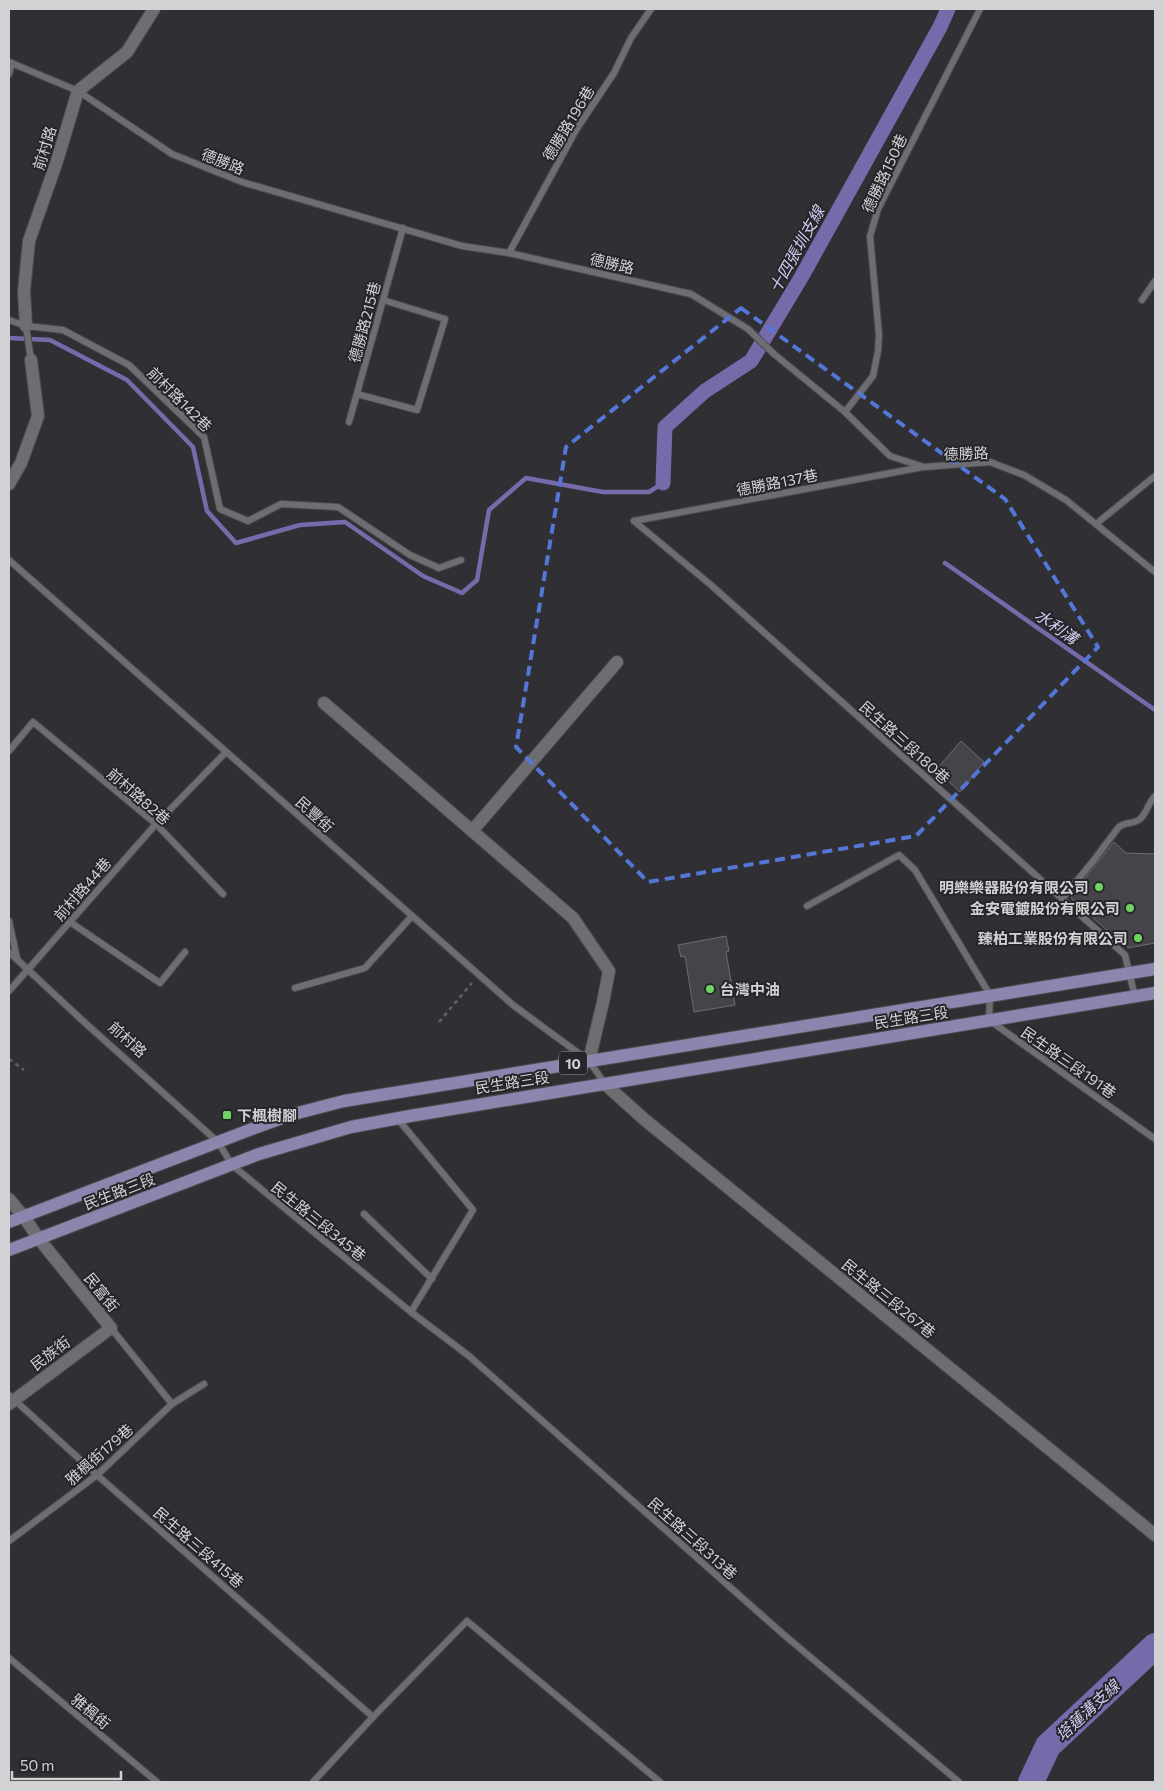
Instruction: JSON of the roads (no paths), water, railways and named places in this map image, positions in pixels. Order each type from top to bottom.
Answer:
[{"type":"main road","name":"民生路三段","points":[[9,1222],[290,1115],[344,1101],[1155,969]]},
{"type":"main road","name":"民生路三段","points":[[9,1250],[259,1154],[297,1141],[351,1127],[1155,993]]},
{"type":"street","points":[[78,91],[127,52],[154,9]]},
{"type":"street","name":"前村路","points":[[26,326],[24,291],[30,241],[78,91]]},
{"type":"street","points":[[9,484],[21,463],[38,416],[31,360]]},
{"type":"street","points":[[472,831],[617,662]]},
{"type":"street","points":[[324,703],[573,918],[609,971],[588,1061]]},
{"type":"street","name":"民生路三段267巷","points":[[605,1084],[660,1133],[1155,1535]]},
{"type":"street","name":"民富街","points":[[9,1199],[110,1328]]},
{"type":"street","name":"民族街","points":[[11,1399],[110,1328]]},
{"type":"lane","name":"德勝路196巷","points":[[509,253],[576,130],[614,73],[631,38],[651,9]]},
{"type":"lane","name":"德勝路150巷","points":[[845,412],[873,376],[878,351],[879,335],[870,236],[878,209],[980,9]]},
{"type":"lane","name":"德勝路","points":[[10,63],[78,91],[172,154],[242,182],[462,246],[509,253],[691,294],[748,330],[774,354],[845,412],[890,456],[924,467],[990,462],[1024,475],[1066,500],[1155,572]]},
{"type":"lane","points":[[9,74],[10,63]]},
{"type":"lane","name":"德勝路215巷","points":[[349,422],[402,228]]},
{"type":"lane","points":[[1142,300],[1155,281]]},
{"type":"lane","points":[[357,394],[417,410],[445,319],[383,300]]},
{"type":"lane","points":[[9,320],[26,326],[31,360]]},
{"type":"lane","name":"前村路142巷","points":[[26,326],[62,330],[129,365],[204,437],[220,510],[248,520],[281,504],[338,507],[410,555],[439,568],[460,560]]},
{"type":"lane","name":"德勝路137巷","points":[[634,522],[924,467]]},
{"type":"lane","points":[[1096,524],[1155,476]]},
{"type":"lane","name":"民生路三段180巷","points":[[634,522],[710,585],[1125,955],[1135,997]]},
{"type":"lane","name":"民豐街","points":[[9,560],[513,1005],[588,1061],[605,1084]]},
{"type":"lane","name":"前村路82巷","points":[[9,751],[33,722],[156,824],[224,894]]},
{"type":"lane","name":"前村路44巷","points":[[9,991],[156,824],[226,752]]},
{"type":"lane","points":[[1062,899],[1118,828],[1122,824],[1139,820],[1155,796]]},
{"type":"lane","points":[[807,906],[899,855],[916,870],[990,995],[989,1020]]},
{"type":"lane","points":[[295,988],[365,968],[412,916]]},
{"type":"lane","points":[[9,921],[17,960]]},
{"type":"lane","points":[[70,922],[160,983],[185,952]]},
{"type":"lane","name":"前村路","points":[[9,952],[218,1142]]},
{"type":"lane","name":"民生路三段191巷","points":[[989,1020],[1155,1139]]},
{"type":"lane","points":[[397,1118],[473,1210],[411,1312]]},
{"type":"lane","name":"民生路三段345巷","points":[[218,1142],[232,1165],[411,1312]]},
{"type":"lane","points":[[364,1214],[432,1279]]},
{"type":"lane","name":"民生路三段313巷","points":[[411,1312],[469,1356],[783,1634],[959,1782]]},
{"type":"lane","name":"民富街","points":[[110,1328],[172,1404]]},
{"type":"lane","name":"雅楓街179巷","points":[[9,1541],[97,1475],[172,1404],[204,1384]]},
{"type":"lane","name":"民生路三段415巷","points":[[11,1399],[373,1717]]},
{"type":"lane","points":[[325,1782],[316,1780],[373,1717],[467,1621],[660,1782]]},
{"type":"lane","name":"雅楓街","points":[[9,1658],[157,1782]]},
{"type":"waterway","name":"十四張圳支線","points":[[663,483],[665,427],[705,391],[751,361],[802,276],[940,27],[948,9]]},
{"type":"waterway","points":[[9,338],[50,340],[127,380],[193,447],[207,511],[236,543],[300,525],[345,522],[423,576],[462,593],[477,580],[489,510],[526,478],[603,492],[649,492],[663,483]]},
{"type":"waterway","name":"水利溝","points":[[945,563],[1155,710]]},
{"type":"waterway","name":"塔蓮溝支線","points":[[1031,1782],[1048,1746],[1155,1646]]},
{"type":"place","name":"明樂樂器股份有限公司","points":[[1099,887]]},
{"type":"place","name":"金安電鍍股份有限公司","points":[[1130,908]]},
{"type":"place","name":"臻柏工業股份有限公司","points":[[1138,938]]},
{"type":"place","name":"台灣中油","points":[[710,989]]},
{"type":"place","name":"下楓樹腳","points":[[227,1115]]}]
